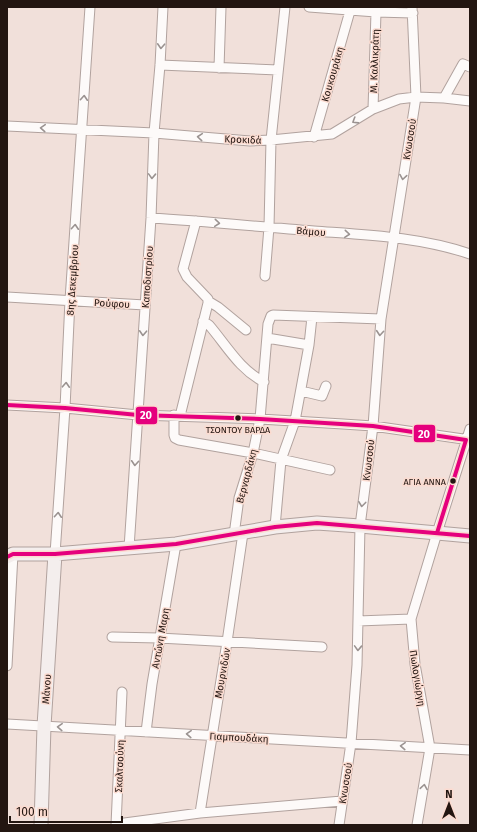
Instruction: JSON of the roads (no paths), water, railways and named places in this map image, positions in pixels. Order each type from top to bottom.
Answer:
[{"type":"street","name":"8ης Δεκεμβρίου","points":[[55,554],[66,408],[70,300],[90,7]]},
{"type":"street","name":"Καποδιστρίου","points":[[129,548],[151,218],[154,134],[163,7]]},
{"type":"street","points":[[219,68],[221,7]]},
{"type":"street","points":[[265,276],[269,227],[270,140],[285,7]]},
{"type":"street","points":[[309,7],[376,12],[413,10]]},
{"type":"street","name":"Κνωσσού","points":[[339,825],[352,743],[358,621],[360,526],[373,426],[381,319],[416,97],[413,10]]},
{"type":"street","name":"Κουκουράκη","points":[[314,137],[350,11]]},
{"type":"street","name":"Μ. Καλλικράτη","points":[[372,109],[376,12]]},
{"type":"street","points":[[444,98],[463,64],[470,67]]},
{"type":"street","points":[[160,65],[278,70]]},
{"type":"street","name":"Κροκιδά","points":[[7,126],[250,141],[270,140],[314,137],[332,134],[372,109],[399,99],[416,97],[470,101]]},
{"type":"street","name":"Βάμου","points":[[151,218],[393,237],[436,244],[470,254]]},
{"type":"street","points":[[196,221],[182,269],[208,301],[218,307],[246,330]]},
{"type":"street","name":"Ρούφου","points":[[7,297],[145,305]]},
{"type":"street","points":[[208,301],[204,321],[177,415],[174,435],[175,438],[330,470]]},
{"type":"street","name":"Βερναρδάκη","points":[[238,534],[239,498],[253,453],[260,419],[268,324],[271,316],[273,315],[312,316]]},
{"type":"street","points":[[275,527],[281,460],[294,421],[301,391],[309,345],[312,316],[381,319]]},
{"type":"street","points":[[204,321],[209,324],[237,362],[255,378],[264,382]]},
{"type":"street","points":[[267,338],[309,345]]},
{"type":"street","points":[[301,391],[322,396],[326,386]]},
{"type":"street","points":[[7,405],[66,408],[138,415],[177,415],[373,426],[468,440]]},
{"type":"street","name":"Πωλογιώργη","points":[[418,825],[430,748],[415,664],[412,619],[437,533],[468,440],[470,429]]},
{"type":"street","points":[[7,666],[9,554],[55,554],[176,544],[275,527],[318,523],[470,536]]},
{"type":"street","name":"Μουρνιδών","points":[[200,813],[227,642],[238,534]]},
{"type":"street","name":"Αντώνη Μαρη","points":[[146,732],[159,638],[176,544]]},
{"type":"street","name":"Μάνου","points":[[41,825],[44,726],[55,554]]},
{"type":"street","points":[[358,621],[412,619]]},
{"type":"street","points":[[112,637],[159,638],[322,647]]},
{"type":"street","name":"Σκαλτσούνη","points":[[116,824],[122,692]]},
{"type":"street","name":"Γιαμπουδάκη","points":[[7,724],[470,750]]},
{"type":"street","points":[[116,824],[200,813],[342,801]]},
{"type":"place","name":"ΤΣΟΝΤΟΥ ΒΑΡΔΑ","points":[[238,418]]},
{"type":"place","name":"ΑΓΙΑ ΑΝΝΑ","points":[[453,481]]}]
